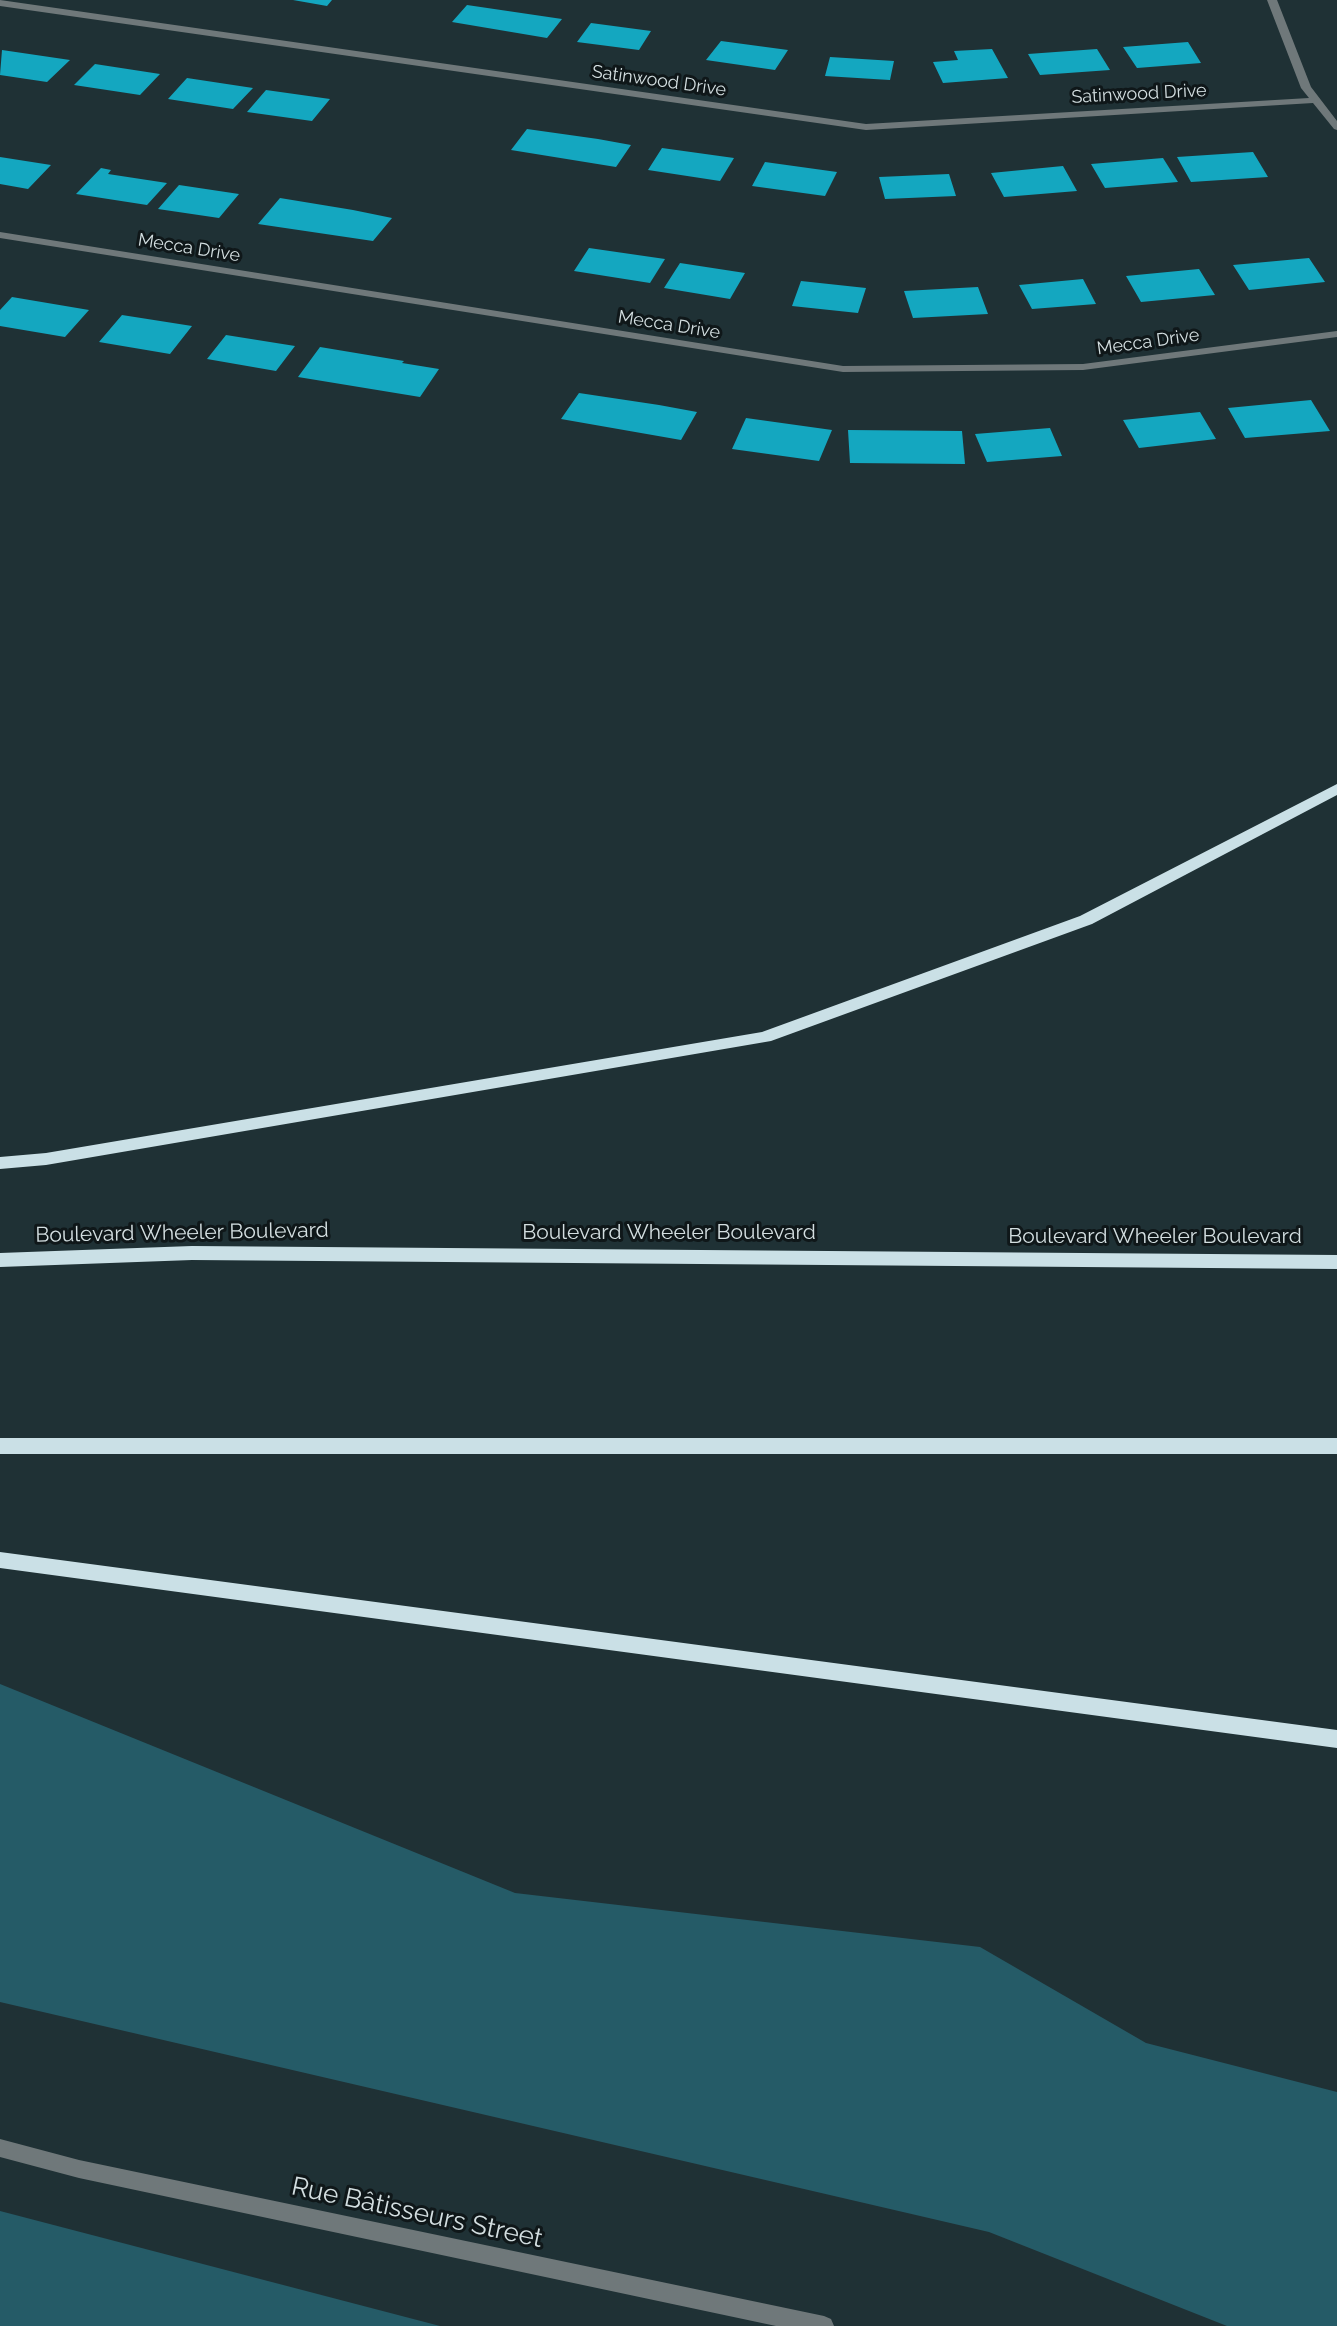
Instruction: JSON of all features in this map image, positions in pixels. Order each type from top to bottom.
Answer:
[{"type":"highway","points":[[0,1163],[46,1159],[765,1037],[1086,920],[1337,789]]},
{"type":"highway","name":"Boulevard Wheeler Boulevard","points":[[0,1260],[204,1254],[1337,1262]]},
{"type":"highway","points":[[0,1446],[1337,1446]]},
{"type":"highway","points":[[0,1560],[1337,1739]]},
{"type":"street","points":[[1272,0],[1306,88],[1337,128]]},
{"type":"street","name":"Satinwood Drive","points":[[0,3],[866,127],[1317,100]]},
{"type":"street","name":"Mecca Drive","points":[[0,235],[843,369],[1083,367],[1337,334]]},
{"type":"street","name":"Rue Bâtisseurs Street","points":[[0,2148],[79,2169],[824,2326]]},
{"type":"shaded area","points":[[0,1684],[515,1893],[980,1947],[1146,2043],[1337,2092],[1337,2326],[1227,2326],[989,2232],[0,2002]]},
{"type":"shaded area","points":[[0,2211],[440,2326],[0,2326]]},
{"type":"building","points":[[293,0],[332,0],[327,6]]},
{"type":"building","points":[[467,5],[562,19],[547,38],[452,22]]},
{"type":"building","points":[[591,23],[651,31],[639,50],[577,42]]},
{"type":"building","points":[[721,41],[788,50],[775,70],[706,60]]},
{"type":"building","points":[[1188,42],[1201,63],[1137,68],[1123,47]]},
{"type":"building","points":[[992,49],[1008,78],[943,83],[933,62],[958,60],[954,51]]},
{"type":"building","points":[[1097,49],[1110,70],[1040,75],[1028,54]]},
{"type":"building","points":[[2,50],[70,60],[47,82],[0,75]]},
{"type":"building","points":[[830,57],[894,61],[890,80],[825,76]]},
{"type":"building","points":[[95,64],[160,74],[140,95],[74,85]]},
{"type":"building","points":[[187,78],[253,88],[233,109],[168,99]]},
{"type":"building","points":[[266,90],[330,99],[312,121],[247,112]]},
{"type":"building","points":[[527,129],[631,145],[616,167],[511,150]]},
{"type":"building","points":[[662,148],[734,158],[720,181],[648,170]]},
{"type":"building","points":[[1253,152],[1268,177],[1191,182],[1177,157]]},
{"type":"building","points":[[0,157],[51,165],[28,189],[0,184]]},
{"type":"building","points":[[1163,158],[1178,182],[1105,188],[1091,164]]},
{"type":"building","points":[[765,162],[837,172],[825,196],[752,186]]},
{"type":"building","points":[[1063,166],[1077,191],[1004,197],[991,173]]},
{"type":"building","points":[[101,168],[111,170],[108,174],[167,183],[147,205],[76,194]]},
{"type":"building","points":[[949,174],[956,196],[885,199],[879,177]]},
{"type":"building","points":[[179,185],[239,194],[219,218],[158,209]]},
{"type":"building","points":[[280,198],[392,218],[373,241],[258,224]]},
{"type":"building","points":[[589,248],[665,259],[650,283],[574,271]]},
{"type":"building","points":[[1309,258],[1325,282],[1249,290],[1233,265]]},
{"type":"building","points":[[680,263],[745,273],[730,299],[664,288]]},
{"type":"building","points":[[1199,269],[1215,295],[1141,302],[1126,276]]},
{"type":"building","points":[[1083,279],[1096,304],[1032,309],[1019,285]]},
{"type":"building","points":[[801,281],[866,288],[858,313],[792,306]]},
{"type":"building","points":[[978,287],[988,314],[913,318],[904,291]]},
{"type":"building","points":[[12,297],[89,310],[65,337],[0,326],[0,310]]},
{"type":"building","points":[[122,315],[192,326],[170,354],[99,342]]},
{"type":"building","points":[[226,335],[295,346],[276,371],[207,359]]},
{"type":"building","points":[[320,347],[439,369],[420,397],[298,377]]},
{"type":"building","points":[[579,393],[697,412],[681,440],[561,419]]},
{"type":"building","points":[[1311,400],[1330,431],[1245,438],[1228,408]]},
{"type":"building","points":[[1200,412],[1216,439],[1139,448],[1123,420]]},
{"type":"building","points":[[746,418],[832,430],[819,461],[732,449]]},
{"type":"building","points":[[1050,428],[1062,456],[987,462],[975,434]]},
{"type":"building","points":[[848,430],[962,431],[965,464],[850,463]]}]
